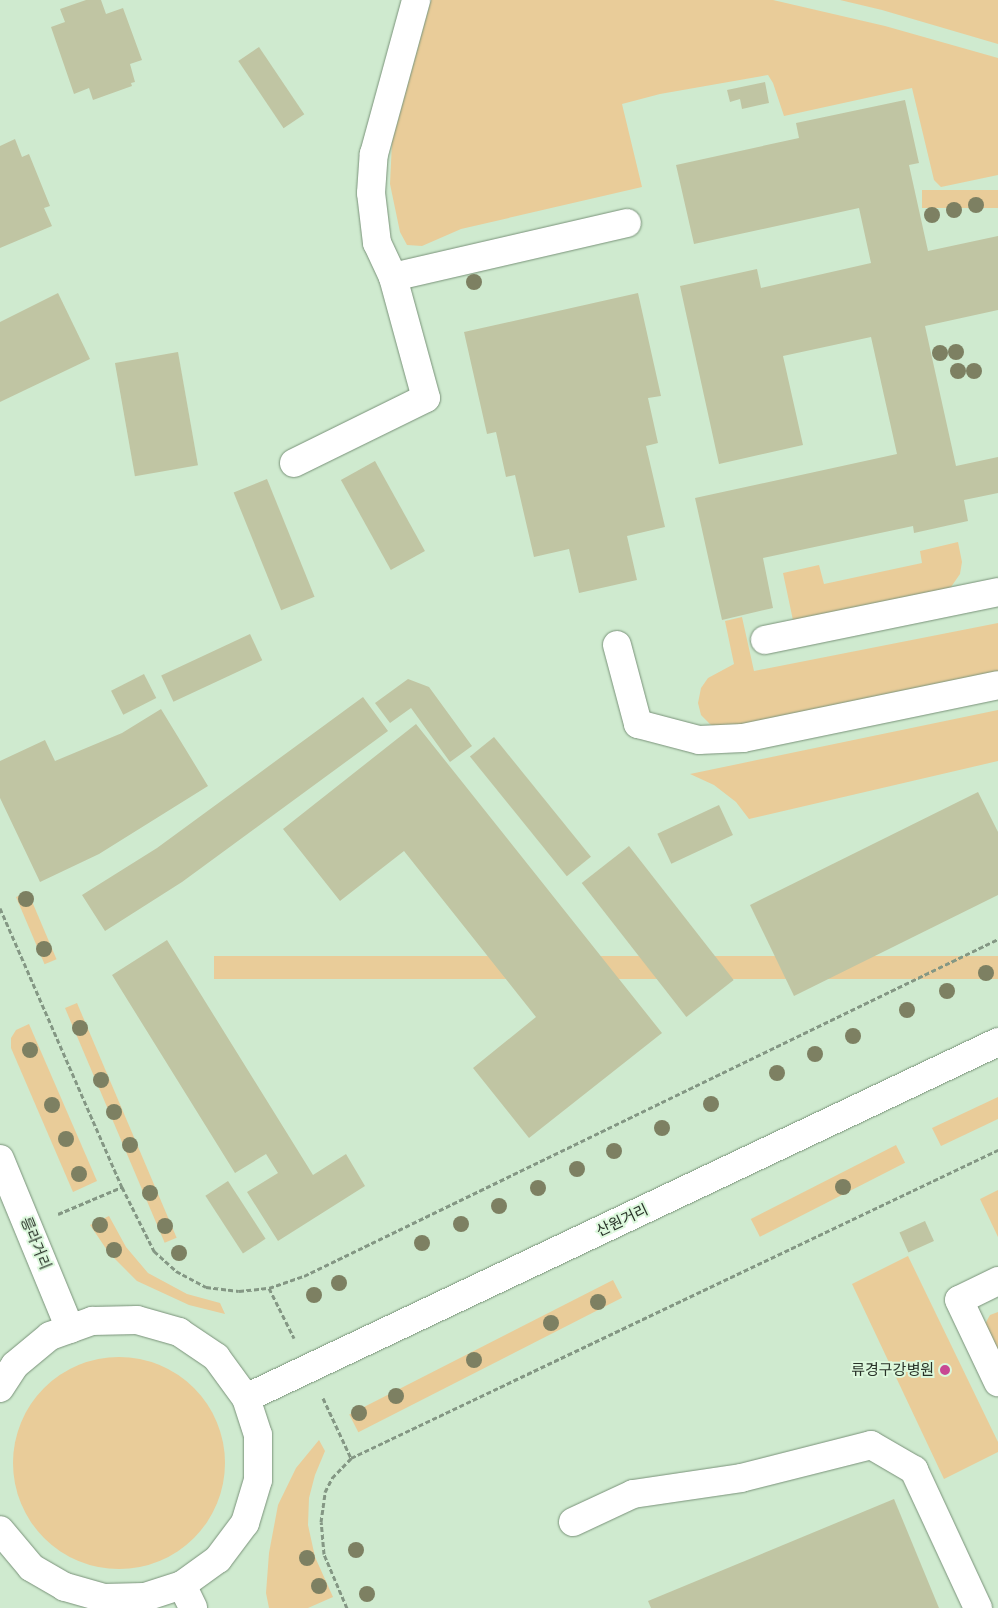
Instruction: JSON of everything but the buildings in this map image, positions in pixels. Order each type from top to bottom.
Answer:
[{"type":"main road","points":[[294,464],[426,398],[393,276],[377,243],[372,193],[374,154],[416,0]]},
{"type":"main road","points":[[393,276],[627,223]]},
{"type":"main road","points":[[765,640],[998,592]]},
{"type":"main road","points":[[617,645],[638,724],[699,740],[743,738],[998,685]]},
{"type":"main road","name":"산원거리","points":[[246,1398],[998,1042]]},
{"type":"main road","name":"릉라거리","points":[[0,1159],[70,1329]]},
{"type":"main road","points":[[998,1281],[959,1300],[998,1382]]},
{"type":"main road","points":[[0,1388],[15,1365],[50,1336],[92,1321],[137,1320],[179,1332],[216,1357],[246,1398],[258,1435],[258,1480],[245,1522],[218,1559],[187,1596],[104,1598],[65,1587],[31,1567],[0,1530]]},
{"type":"main road","points":[[573,1522],[633,1494],[741,1478],[870,1445],[914,1470],[978,1608]]},
{"type":"path","points":[[0,908],[122,1187],[154,1251],[176,1271],[206,1287],[239,1291],[269,1288],[304,1276],[998,939]]},
{"type":"path","points":[[347,1608],[324,1554],[321,1522],[325,1492],[332,1478],[351,1458],[998,1150]]},
{"type":"shaded area","points":[[431,0],[773,0],[885,26],[998,58],[998,175],[941,187],[934,180],[912,88],[784,116],[773,83],[768,75],[660,94],[622,104],[642,187],[461,229],[422,246],[407,245],[400,232],[390,184],[392,142]]},
{"type":"shaded area","points":[[840,0],[998,0],[998,44],[882,10]]},
{"type":"shaded area","points":[[922,190],[998,190],[998,208],[922,208]]},
{"type":"shaded area","points":[[958,542],[962,562],[960,574],[951,587],[941,593],[794,625],[783,573],[819,565],[824,584],[922,563],[920,551]]},
{"type":"shaded area","points":[[742,617],[754,671],[998,623],[998,674],[727,732],[711,725],[701,715],[698,703],[701,688],[708,678],[734,664],[725,621]]},
{"type":"shaded area","points":[[998,710],[998,761],[749,819],[736,802],[714,785],[690,774]]},
{"type":"shaded area","points":[[28,892],[57,959],[45,964],[16,897]]},
{"type":"shaded area","points":[[214,956],[998,956],[998,979],[214,979]]},
{"type":"shaded area","points":[[77,1003],[177,1238],[165,1243],[65,1008]]},
{"type":"shaded area","points":[[29,1024],[97,1181],[73,1192],[11,1048],[11,1038],[16,1030]]},
{"type":"shaded area","points":[[998,1097],[998,1119],[941,1146],[932,1128]]},
{"type":"shaded area","points":[[896,1145],[905,1163],[760,1237],[751,1219]]},
{"type":"shaded area","points":[[998,1190],[998,1237],[980,1199]]},
{"type":"shaded area","points":[[109,1216],[126,1247],[148,1273],[187,1294],[220,1303],[225,1314],[189,1305],[137,1281],[109,1253],[90,1225]]},
{"type":"shaded area","points":[[908,1256],[998,1442],[998,1452],[944,1479],[852,1284]]},
{"type":"shaded area","points":[[613,1280],[622,1298],[358,1432],[349,1414]]},
{"type":"shaded area","points":[[998,1312],[998,1356],[985,1324],[990,1315]]},
{"type":"shaded area","points":[[109,1357],[129,1357],[160,1365],[178,1375],[194,1388],[207,1404],[217,1422],[223,1442],[225,1463],[223,1484],[217,1504],[207,1522],[194,1538],[178,1551],[160,1561],[129,1569],[109,1569],[78,1561],[52,1545],[37,1530],[21,1504],[13,1473],[13,1453],[21,1422],[37,1396],[52,1381],[78,1365]]},
{"type":"shaded area","points":[[319,1440],[325,1451],[315,1475],[309,1498],[308,1525],[315,1557],[333,1597],[308,1608],[269,1608],[266,1593],[269,1553],[278,1505],[296,1468]]},
{"type":"place","name":"류경구강병원","points":[[945,1370]]}]
